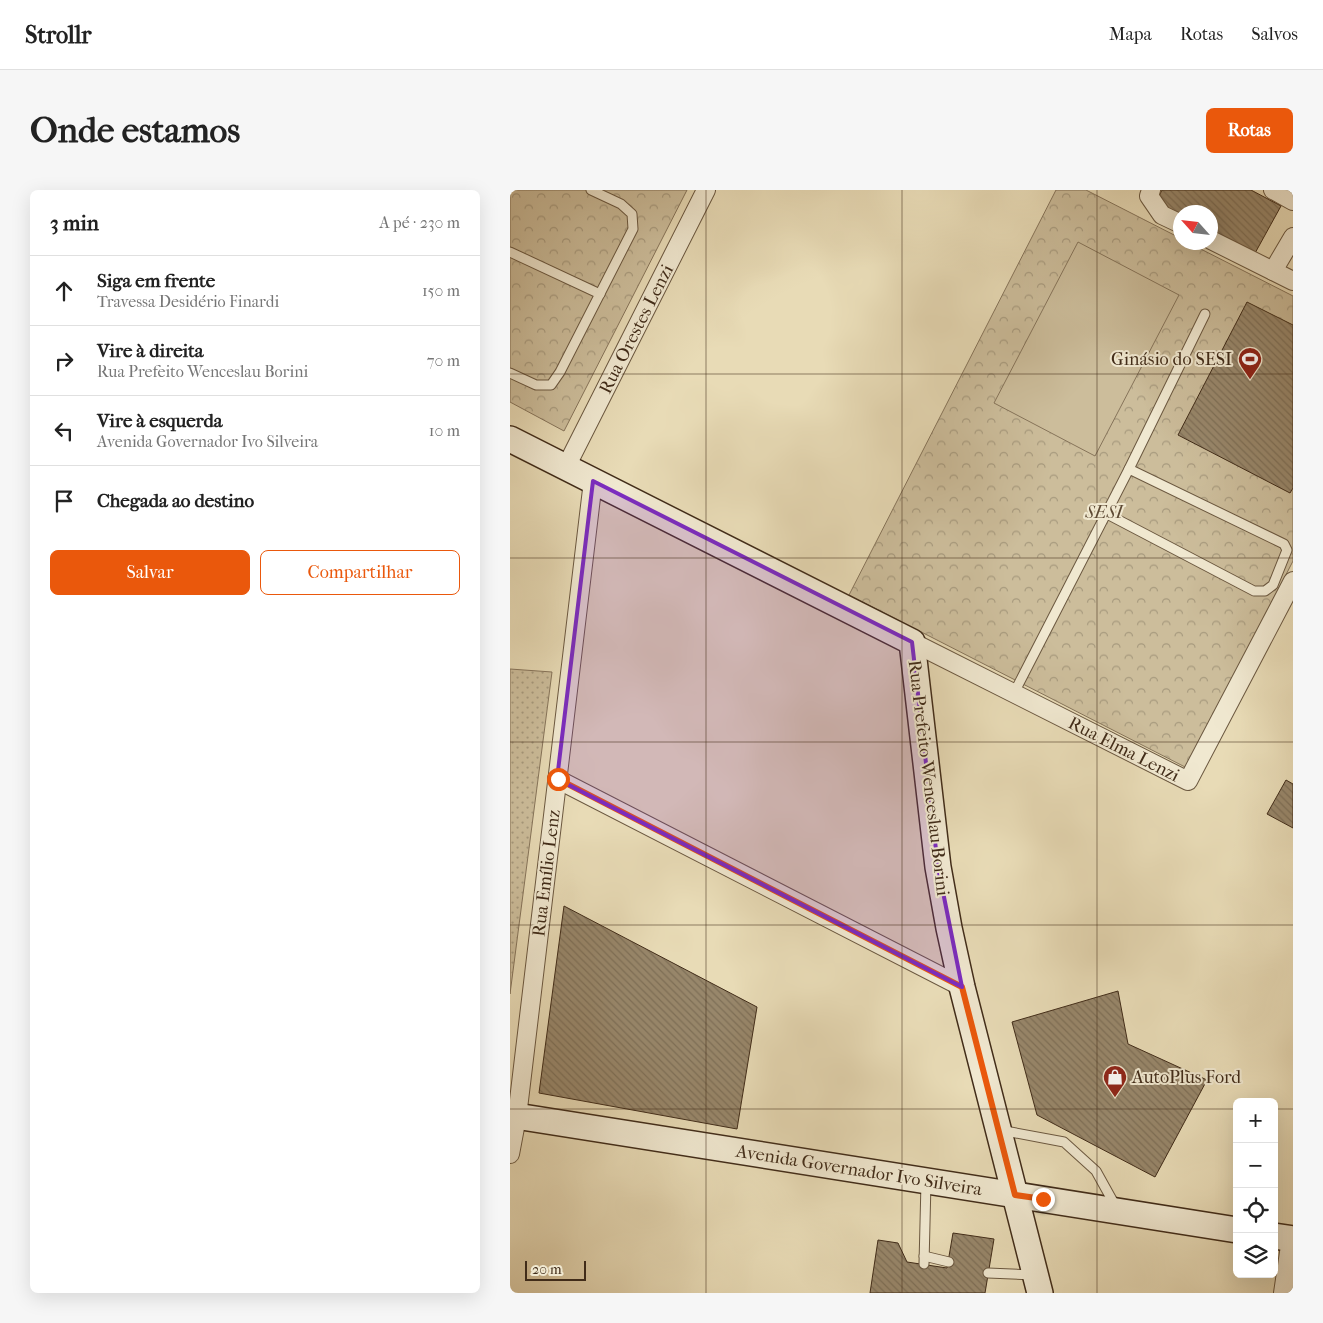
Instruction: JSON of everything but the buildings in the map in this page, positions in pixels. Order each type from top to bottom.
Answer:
[{"type":"street","name":"Rua Orestes Lenzi","points":[[566,467],[706,190]]},
{"type":"street","points":[[1151,190],[1149,196],[1162,215],[1173,220]]},
{"type":"street","points":[[1273,190],[1293,201]]},
{"type":"street","points":[[1274,272],[1293,237]]},
{"type":"street","points":[[1218,244],[1293,281]]},
{"type":"street","name":"Rua Prefeito Wenceslau Borini","points":[[510,439],[912,642],[938,867],[962,987],[1038,1284]]},
{"type":"street","name":"Rua Emílio Lenz","points":[[510,1154],[558,779],[593,481]]},
{"type":"street","name":"Rua Elma Lenzi","points":[[912,642],[1188,781],[1293,582]]},
{"type":"street","points":[[558,779],[962,987]]},
{"type":"street","name":"Avenida Governador Ivo Silveira","points":[[514,1116],[1233,1229]]},
{"type":"street","points":[[1283,1293],[1286,1238]]},
{"type":"lane","points":[[510,372],[536,385],[552,385],[634,229],[632,214],[621,204],[591,190]]},
{"type":"lane","points":[[510,252],[600,294]]},
{"type":"lane","points":[[1014,693],[1107,514],[1205,314]]},
{"type":"lane","points":[[1107,514],[1254,591],[1265,591],[1273,585],[1287,550],[1284,544],[1129,469]]},
{"type":"lane","points":[[998,1130],[1064,1142],[1096,1171],[1119,1212]]},
{"type":"lane","points":[[926,1181],[924,1260],[949,1262]]},
{"type":"lane","points":[[988,1272],[1038,1284]]},
{"type":"highlighted area","points":[[593,481],[912,642],[938,867],[962,987],[557,779]]},
{"type":"green space","points":[[510,190],[687,190],[564,431],[510,402]]},
{"type":"green space","name":"SESI","points":[[1056,190],[1086,190],[1173,234],[1173,250],[1203,250],[1293,296],[1293,561],[1187,768],[849,595]]},
{"type":"green space","points":[[1078,242],[1179,295],[1095,456],[994,403]]},
{"type":"green space","points":[[510,669],[552,672],[510,994]]},
{"type":"place","name":"Ginásio do SESI","points":[[1250,380]]},
{"type":"place","name":"AutoPlus Ford","points":[[1115,1098]]},
{"type":"route","points":[[558,779],[962,987],[1015,1195],[1043,1199]]}]
